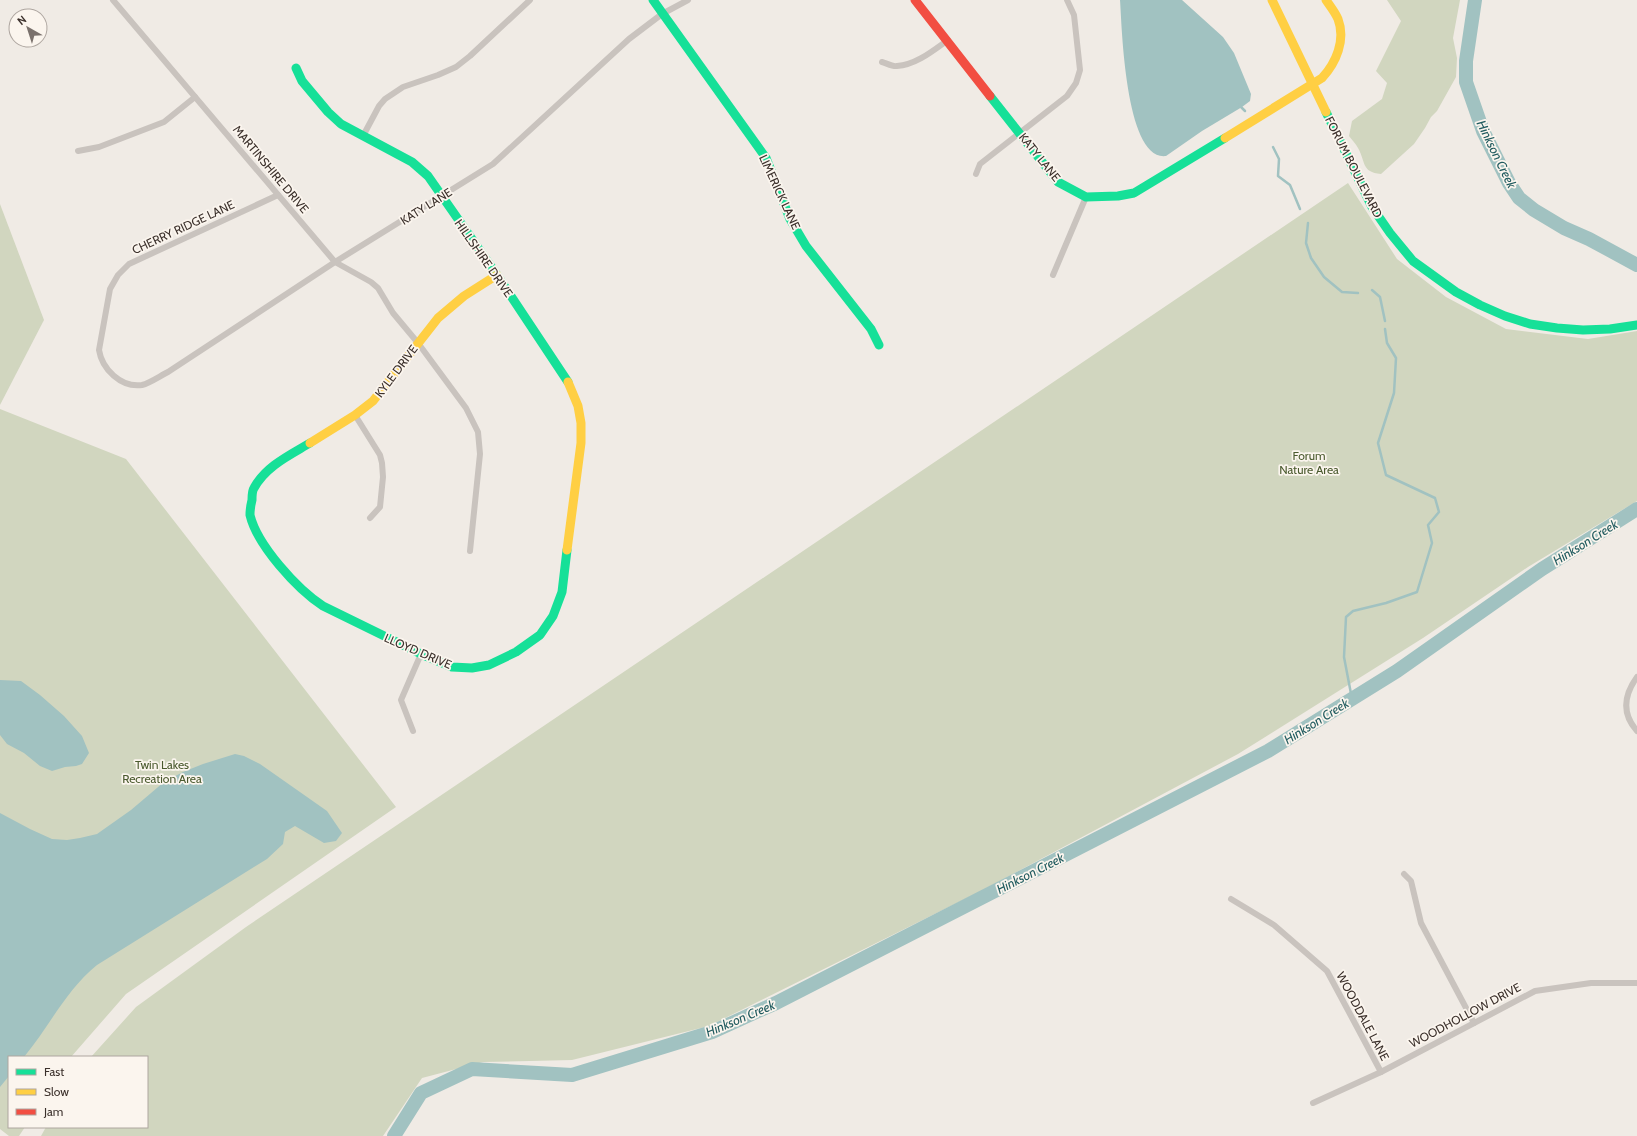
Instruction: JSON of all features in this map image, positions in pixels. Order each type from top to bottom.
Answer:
[{"type":"street","name":"MARTINSHIRE DRIVE","points":[[113,0],[335,262],[371,282],[378,288],[393,313],[418,343],[466,408],[478,432],[480,454],[470,551]]},
{"type":"street","points":[[363,136],[379,106],[385,99],[403,87],[456,67],[470,56],[530,0]]},
{"type":"street","name":"LIMERICK LANE","points":[[653,0],[766,158],[790,219],[806,246],[871,329],[879,345]]},
{"type":"street","name":"KATY LANE","points":[[142,385],[168,372],[335,262],[493,164],[623,44],[662,14],[688,0]]},
{"type":"street","name":"KATY LANE","points":[[915,0],[948,40],[1058,182],[1086,197],[1118,196],[1139,190],[1313,85],[1330,71],[1339,51],[1341,36],[1338,20],[1326,0]]},
{"type":"street","points":[[976,174],[980,164],[1067,96],[1076,83],[1080,70],[1074,15],[1067,0]]},
{"type":"street","name":"FORUM BOULEVARD","points":[[1272,0],[1372,207],[1410,259],[1444,285],[1502,316],[1540,326],[1577,331],[1619,329],[1637,325]]},
{"type":"street","points":[[882,62],[896,66],[916,60],[929,54],[948,40]]},
{"type":"street","name":"HILLSHIRE DRIVE","points":[[296,68],[302,81],[328,112],[341,124],[412,162],[428,176],[568,382],[578,406]]},
{"type":"street","points":[[78,151],[99,147],[164,122],[195,97]]},
{"type":"street","name":"CHERRY RIDGE LANE","points":[[142,385],[128,384],[118,379],[108,370],[100,359],[99,350],[110,289],[118,275],[129,264],[278,195]]},
{"type":"street","points":[[1053,274],[1086,197]]},
{"type":"street","name":"KYLE DRIVE","points":[[253,489],[264,474],[276,463],[355,415],[373,401],[438,318],[449,307],[496,275]]},
{"type":"street","name":"LLOYD DRIVE","points":[[253,489],[250,513],[255,530],[261,541],[296,585],[309,597],[323,606],[421,654],[452,667],[472,668],[489,665],[516,652],[540,634],[553,616],[562,592],[581,443],[581,423],[578,406]]},
{"type":"street","points":[[355,415],[380,455],[382,463],[383,477],[380,507],[370,518]]},
{"type":"street","points":[[413,731],[402,700],[421,654]]},
{"type":"street","points":[[1637,677],[1626,698],[1626,711],[1633,726],[1637,730]]},
{"type":"street","points":[[1404,874],[1411,881],[1421,923],[1474,1023]]},
{"type":"street","name":"WOODDALE LANE","points":[[1231,899],[1274,925],[1327,971],[1381,1072]]},
{"type":"street","name":"WOODHOLLOW DRIVE","points":[[1313,1103],[1381,1072],[1535,991],[1591,983],[1637,983]]},
{"type":"green space","points":[[1387,0],[1460,0],[1453,38],[1457,58],[1456,77],[1437,111],[1431,117],[1414,144],[1381,174],[1367,169],[1358,148],[1349,136],[1352,121],[1382,99],[1387,83],[1376,71],[1401,21]]},
{"type":"green space","name":"Forum Nature Area","points":[[1348,183],[1397,259],[1446,297],[1506,329],[1588,339],[1637,331],[1637,501],[1528,567],[1423,638],[1238,754],[979,892],[709,1026],[572,1060],[483,1062],[422,1078],[383,1136],[41,1136],[45,1128],[148,1128],[148,1056],[92,1056],[136,1007],[246,927]]},
{"type":"green space","points":[[0,204],[44,320],[0,405]]},
{"type":"green space","name":"Twin Lakes Recreation Area","points":[[0,409],[126,459],[396,807],[126,994],[72,1056],[8,1056],[8,1128],[24,1128],[19,1136],[9,1136],[0,1129]]},
{"type":"water","points":[[1120,0],[1182,0],[1223,37],[1234,53],[1251,94],[1250,101],[1166,156],[1152,152],[1142,138],[1134,116],[1128,90]]},
{"type":"water","points":[[0,680],[21,681],[64,716],[82,736],[89,753],[82,764],[52,771],[40,766],[24,753],[7,744],[0,735]]},
{"type":"water","points":[[235,754],[244,756],[260,764],[327,811],[342,833],[336,841],[324,843],[295,826],[285,832],[283,844],[267,859],[97,965],[67,997],[25,1056],[8,1056],[8,1077],[0,1087],[0,813],[52,839],[67,840],[97,834],[131,810],[164,782],[203,764]]},
{"type":"waterway","name":"Hinkson Creek","points":[[1475,0],[1466,61],[1466,82],[1483,131],[1509,183],[1519,198],[1534,210],[1564,228],[1589,239],[1637,265]]},
{"type":"waterway","points":[[1239,105],[1245,111]]},
{"type":"waterway","points":[[1273,147],[1279,159],[1278,176],[1290,185],[1300,209]]},
{"type":"waterway","points":[[1308,223],[1306,243],[1311,258],[1324,277],[1342,292],[1358,293]]},
{"type":"waterway","points":[[1372,290],[1380,297],[1385,321]]},
{"type":"waterway","points":[[1352,699],[1344,657],[1346,617],[1353,611],[1386,603],[1417,592],[1432,543],[1428,525],[1439,512],[1435,498],[1386,475],[1378,443],[1394,393],[1396,358],[1387,343],[1385,329]]},
{"type":"waterway","name":"Hinkson Creek","points":[[394,1136],[421,1093],[472,1069],[572,1075],[712,1032],[776,1003],[1268,751],[1397,671],[1542,569],[1637,509]]},
{"type":"traffic: fast","points":[[653,0],[766,158],[790,219],[806,246],[871,329],[879,345]]},
{"type":"traffic: fast","points":[[296,68],[302,81],[328,112],[341,124],[412,162],[428,176],[497,275],[568,382]]},
{"type":"traffic: fast","points":[[990,96],[1058,182],[1086,197],[1118,196],[1134,193],[1225,138]]},
{"type":"traffic: fast","points":[[1326,112],[1372,207],[1390,233],[1413,261],[1456,292],[1505,316],[1530,324],[1583,330],[1610,329],[1637,325]]},
{"type":"traffic: fast","points":[[310,443],[272,467],[265,473],[253,489],[250,515],[254,527],[269,552],[290,578],[323,606],[421,654],[452,667],[472,668],[489,665],[516,652],[540,635],[553,616],[562,592],[567,550]]},
{"type":"traffic: slow","points":[[1272,0],[1326,112]]},
{"type":"traffic: slow","points":[[1225,138],[1322,78],[1327,72],[1338,51],[1341,35],[1338,19],[1326,0]]},
{"type":"traffic: slow","points":[[310,443],[355,415],[373,401],[438,318],[464,296],[497,275]]},
{"type":"traffic: slow","points":[[567,550],[581,443],[581,423],[578,406],[568,382]]},
{"type":"traffic: jam","points":[[915,0],[990,96]]}]
